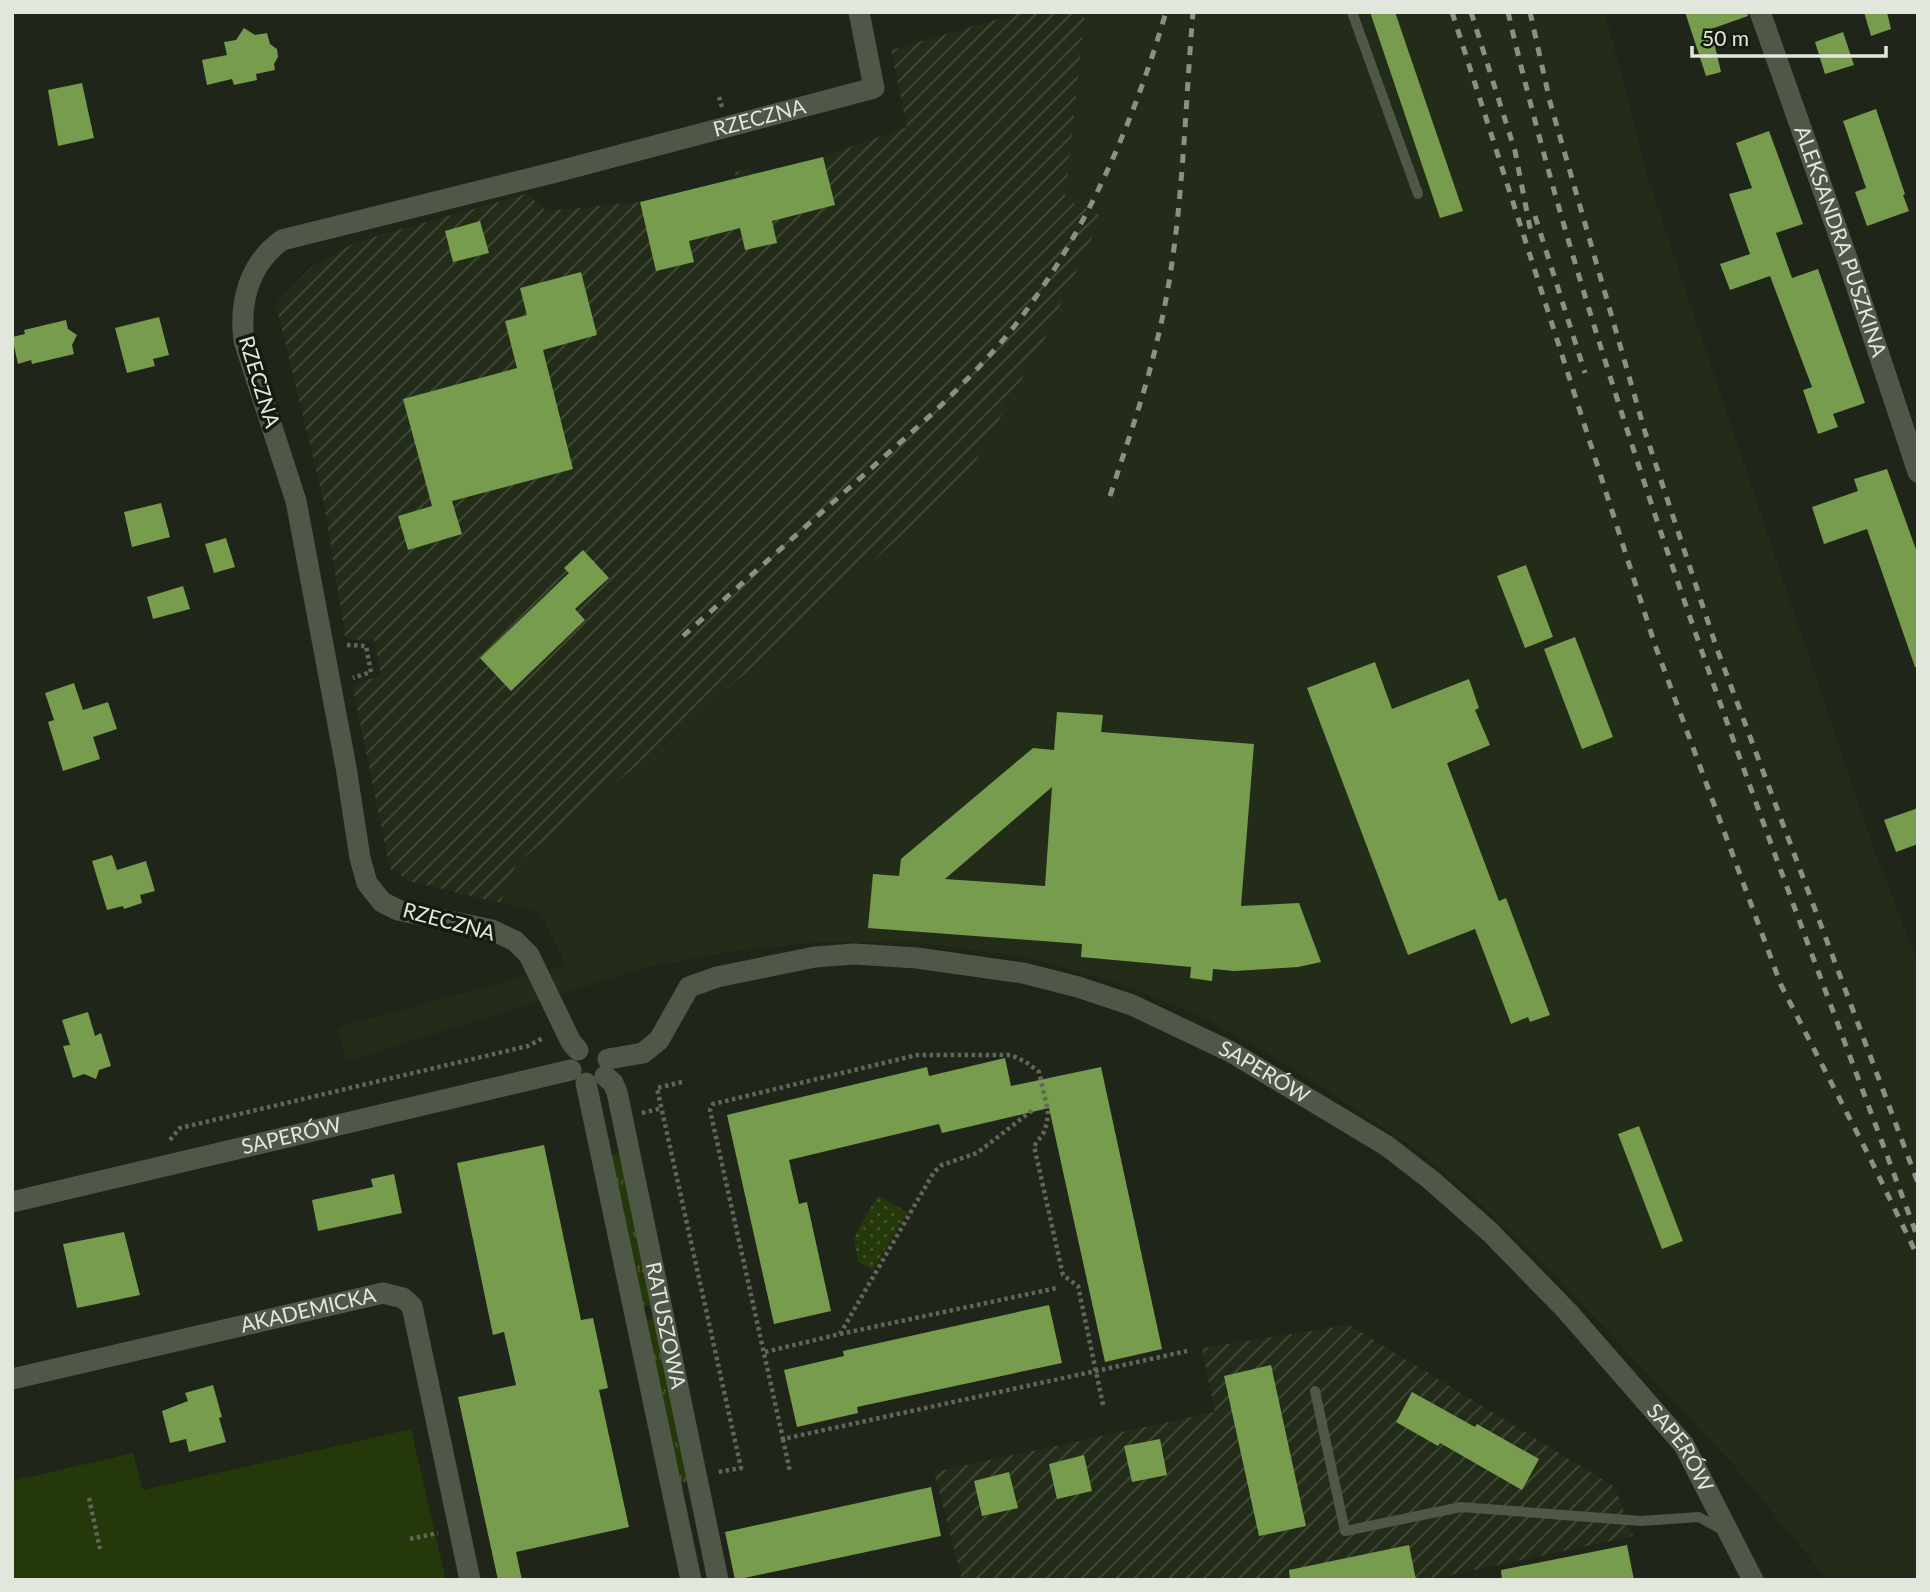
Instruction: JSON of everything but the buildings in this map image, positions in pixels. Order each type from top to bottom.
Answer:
[{"type":"street","name":"RZECZNA","points":[[590,1068],[571,1042],[529,955],[514,942],[492,930],[398,909],[382,902],[367,883],[360,858],[346,767],[296,501],[244,341],[241,316],[247,290],[258,264],[270,249],[282,240],[500,187],[874,88],[859,12]]},
{"type":"street","name":"ALEKSANDRA PUSZKINA","points":[[1760,12],[1848,261],[1918,472]]},
{"type":"street","name":"SAPERÓW","points":[[12,1202],[590,1068],[643,1053],[659,1040],[689,987],[718,977],[815,957],[855,954],[918,958],[1045,978],[1132,1005],[1231,1052],[1387,1146],[1431,1180],[1490,1232],[1567,1311],[1684,1445],[1753,1580]]},
{"type":"street","name":"RATUSZOWA","points":[[590,1068],[691,1580]]},
{"type":"street","name":"RATUSZOWA","points":[[590,1068],[613,1083],[617,1092],[718,1580]]},
{"type":"street","name":"AKADEMICKA","points":[[12,1379],[383,1293],[403,1298],[412,1306],[470,1580]]},
{"type":"lane","points":[[1352,12],[1418,194]]},
{"type":"lane","points":[[1315,1391],[1345,1531],[1461,1507],[1642,1521],[1699,1517],[1729,1534]]},
{"type":"path","points":[[343,644],[366,646],[371,672],[356,676],[349,682]]},
{"type":"path","points":[[164,1147],[180,1128],[528,1046],[564,1026]]},
{"type":"path","points":[[790,1472],[710,1110],[713,1104],[918,1055],[1011,1055],[1039,1072],[1048,1111],[1043,1134],[1034,1146],[1063,1275],[1078,1286],[1103,1405]]},
{"type":"path","points":[[682,1082],[657,1088],[741,1468],[710,1474]]},
{"type":"path","points":[[840,1334],[934,1172],[942,1165],[977,1153],[1034,1109]]},
{"type":"path","points":[[765,1352],[1057,1288]]},
{"type":"path","points":[[783,1439],[1187,1351]]},
{"type":"path","points":[[89,1498],[100,1549]]},
{"type":"shaded area","points":[[1023,12],[1085,12],[1065,199],[1102,216],[1045,338],[965,480],[685,726],[516,864],[500,903],[409,881],[390,869],[353,688],[356,683],[381,676],[374,639],[351,640],[345,636],[324,503],[276,304],[310,268],[356,242],[526,194],[547,211],[640,202],[736,179],[735,172],[750,168],[752,174],[823,157],[907,127],[891,50]]},
{"type":"shaded area","points":[[1085,12],[1605,12],[1646,172],[1873,847],[1918,963],[1918,1580],[1828,1580],[1728,1459],[1558,1279],[1474,1198],[1412,1146],[1272,1056],[1202,1017],[1118,983],[1025,957],[918,943],[820,942],[739,950],[643,968],[345,1062],[338,1027],[566,965],[540,913],[500,903],[516,864],[685,726],[965,480],[1045,338],[1102,216],[1065,199]]},
{"type":"shaded area","points":[[1349,1325],[1615,1487],[1633,1536],[1428,1580],[962,1580],[934,1472],[1215,1412],[1202,1348]]},
{"type":"green space","points":[[619,1154],[654,1304],[641,1307],[612,1156]]},
{"type":"green space","points":[[878,1195],[907,1212],[873,1270],[858,1262],[854,1237]]},
{"type":"green space","points":[[657,1318],[691,1481],[677,1483],[643,1321]]},
{"type":"green space","points":[[411,1429],[446,1580],[12,1580],[12,1481],[133,1453],[143,1490]]},
{"type":"railway","points":[[683,636],[932,414],[1013,328],[1063,256],[1104,178],[1138,96],[1166,12]]},
{"type":"railway","points":[[1110,496],[1148,377],[1166,298],[1182,176],[1193,12]]},
{"type":"railway","points":[[1452,12],[1655,645],[1781,985],[1918,1257]]},
{"type":"railway","points":[[1471,12],[1515,151],[1531,233]]},
{"type":"railway","points":[[1508,12],[1571,251],[1685,604],[1916,1233]]},
{"type":"railway","points":[[1530,12],[1550,102],[1645,432],[1717,649],[1918,1183]]},
{"type":"railway","points":[[1535,216],[1585,373]]}]
